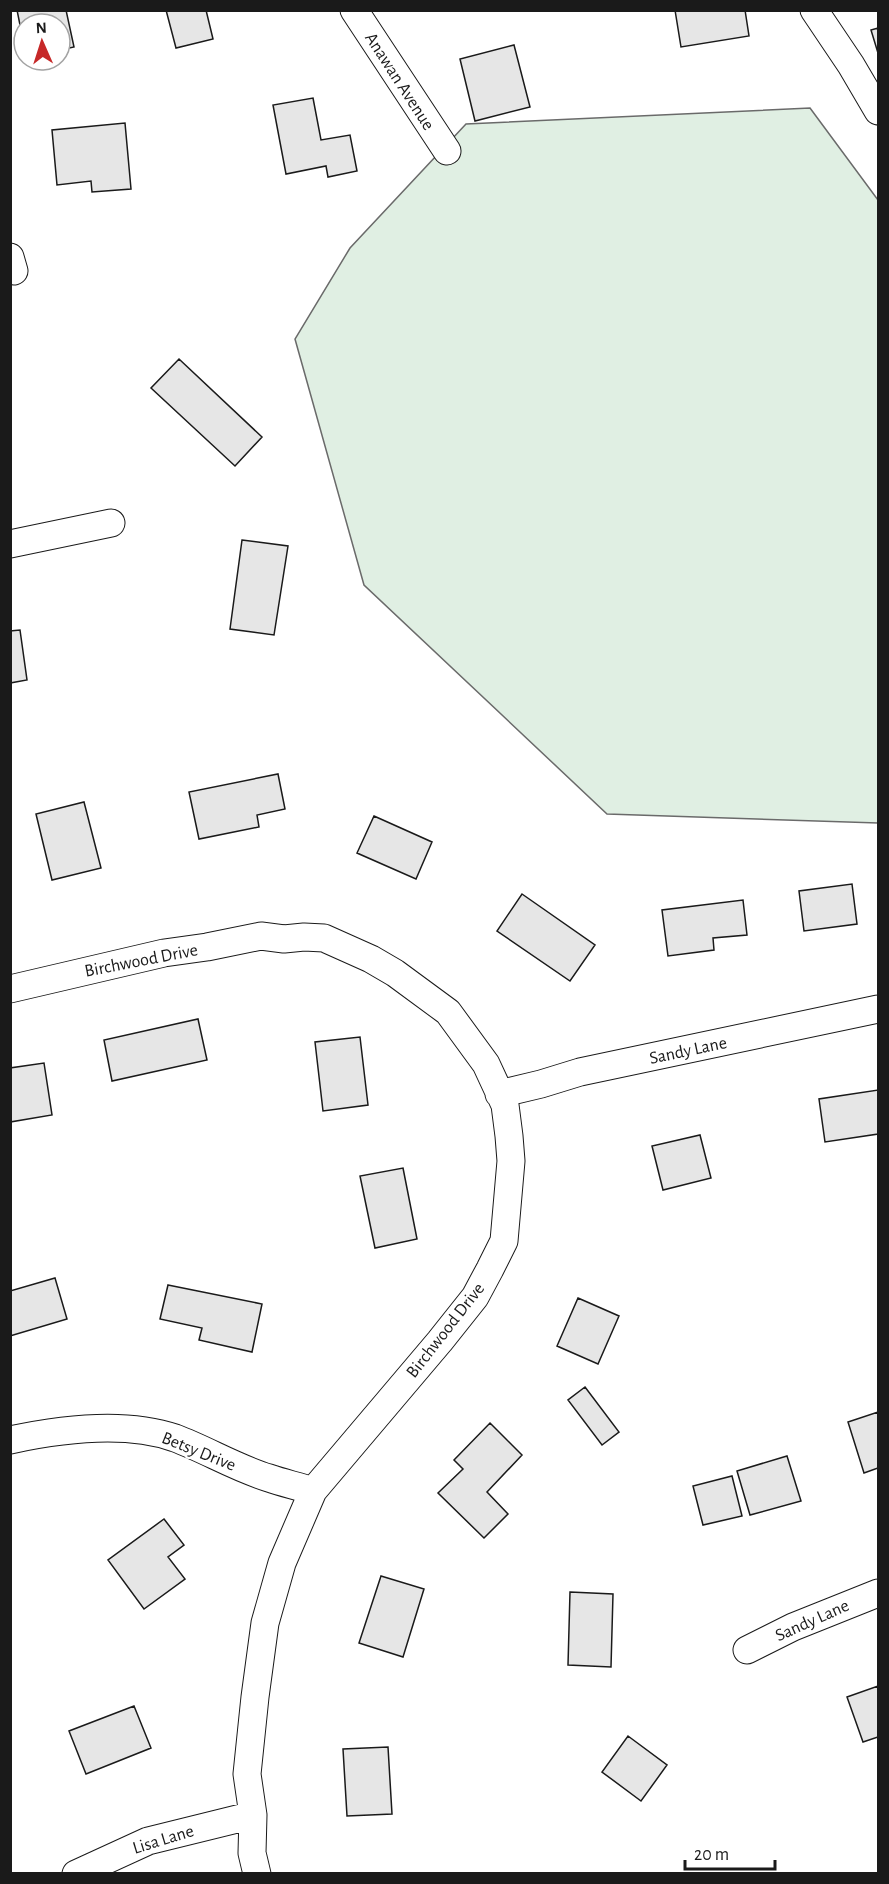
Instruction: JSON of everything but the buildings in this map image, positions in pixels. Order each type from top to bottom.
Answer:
[{"type":"street","name":"Anawan Avenue","points":[[354,10],[447,151]]},
{"type":"street","points":[[814,10],[879,111]]},
{"type":"street","points":[[10,544],[111,523]]},
{"type":"street","name":"Birchwood Drive","points":[[10,989],[164,953],[261,936],[284,939],[324,938],[371,959],[395,973],[448,1012],[486,1064],[505,1105],[511,1161],[504,1241],[475,1297],[313,1491],[282,1563],[266,1623],[255,1697],[248,1774],[253,1815],[252,1853],[257,1874]]},
{"type":"street","name":"Sandy Lane","points":[[499,1094],[580,1072],[879,1009]]},
{"type":"street","name":"Betsy Drive","points":[[10,1440],[95,1429],[123,1429],[155,1433],[175,1438],[269,1479],[313,1491]]},
{"type":"street","name":"Sandy Lane","points":[[747,1650],[793,1627],[879,1593]]},
{"type":"street","name":"Lisa Lane","points":[[76,1874],[148,1841],[253,1815]]},
{"type":"green space","points":[[810,108],[878,200],[878,823],[607,814],[364,585],[295,339],[350,248],[466,124]]}]
